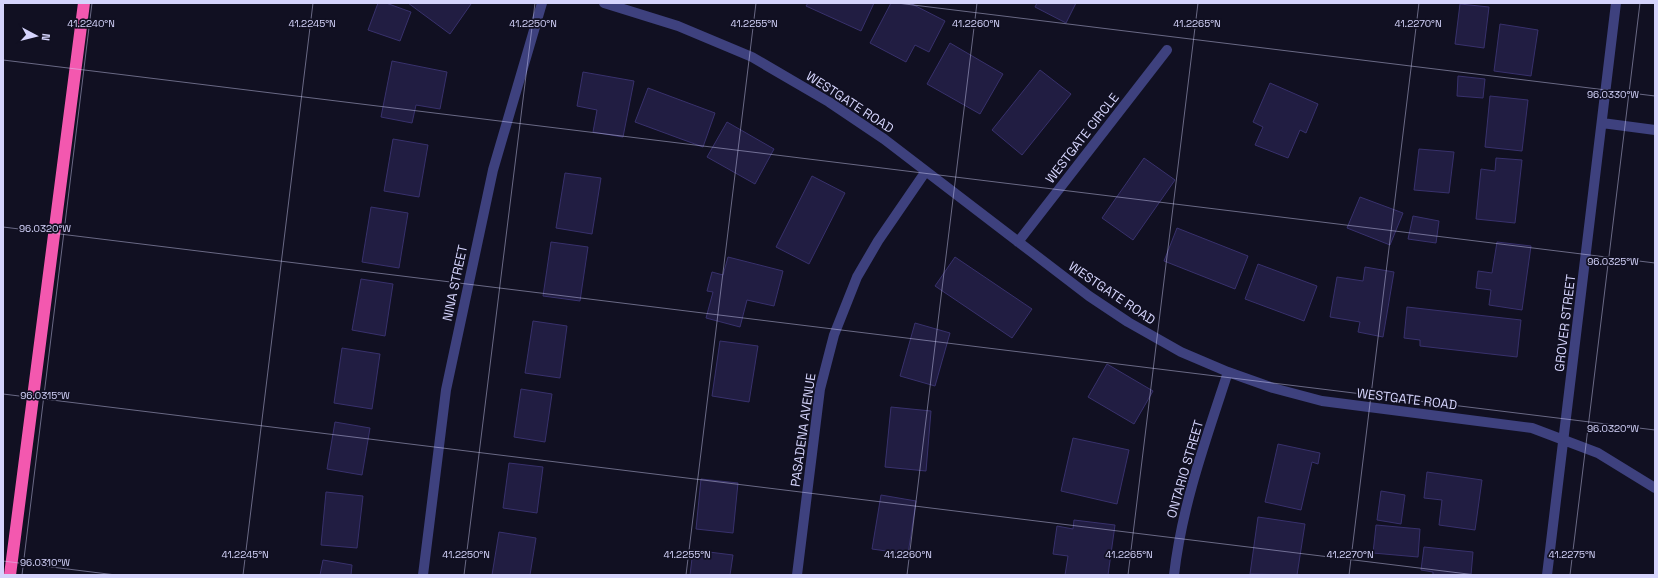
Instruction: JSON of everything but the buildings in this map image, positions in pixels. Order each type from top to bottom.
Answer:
[{"type":"highway","points":[[10,575],[84,3]]},
{"type":"highway","points":[[15,575],[25,462]]},
{"type":"street","name":"NINA STREET","points":[[423,575],[446,390],[493,170],[542,3]]},
{"type":"street","name":"WESTGATE ROAD","points":[[604,3],[678,26],[752,57],[829,102],[884,139],[1089,296],[1128,322],[1181,352],[1228,372],[1273,388],[1322,401],[1532,428],[1598,453],[1655,488]]},
{"type":"street","name":"GROVER STREET","points":[[1547,575],[1616,3]]},
{"type":"street","name":"WESTGATE CIRCLE","points":[[1018,242],[1167,50]]},
{"type":"street","points":[[1602,123],[1655,130]]},
{"type":"street","name":"PASADENA AVENUE","points":[[797,575],[820,389],[834,334],[857,277],[878,241],[926,171]]},
{"type":"street","name":"ONTARIO STREET","points":[[1174,575],[1177,553],[1193,479],[1228,372]]}]
